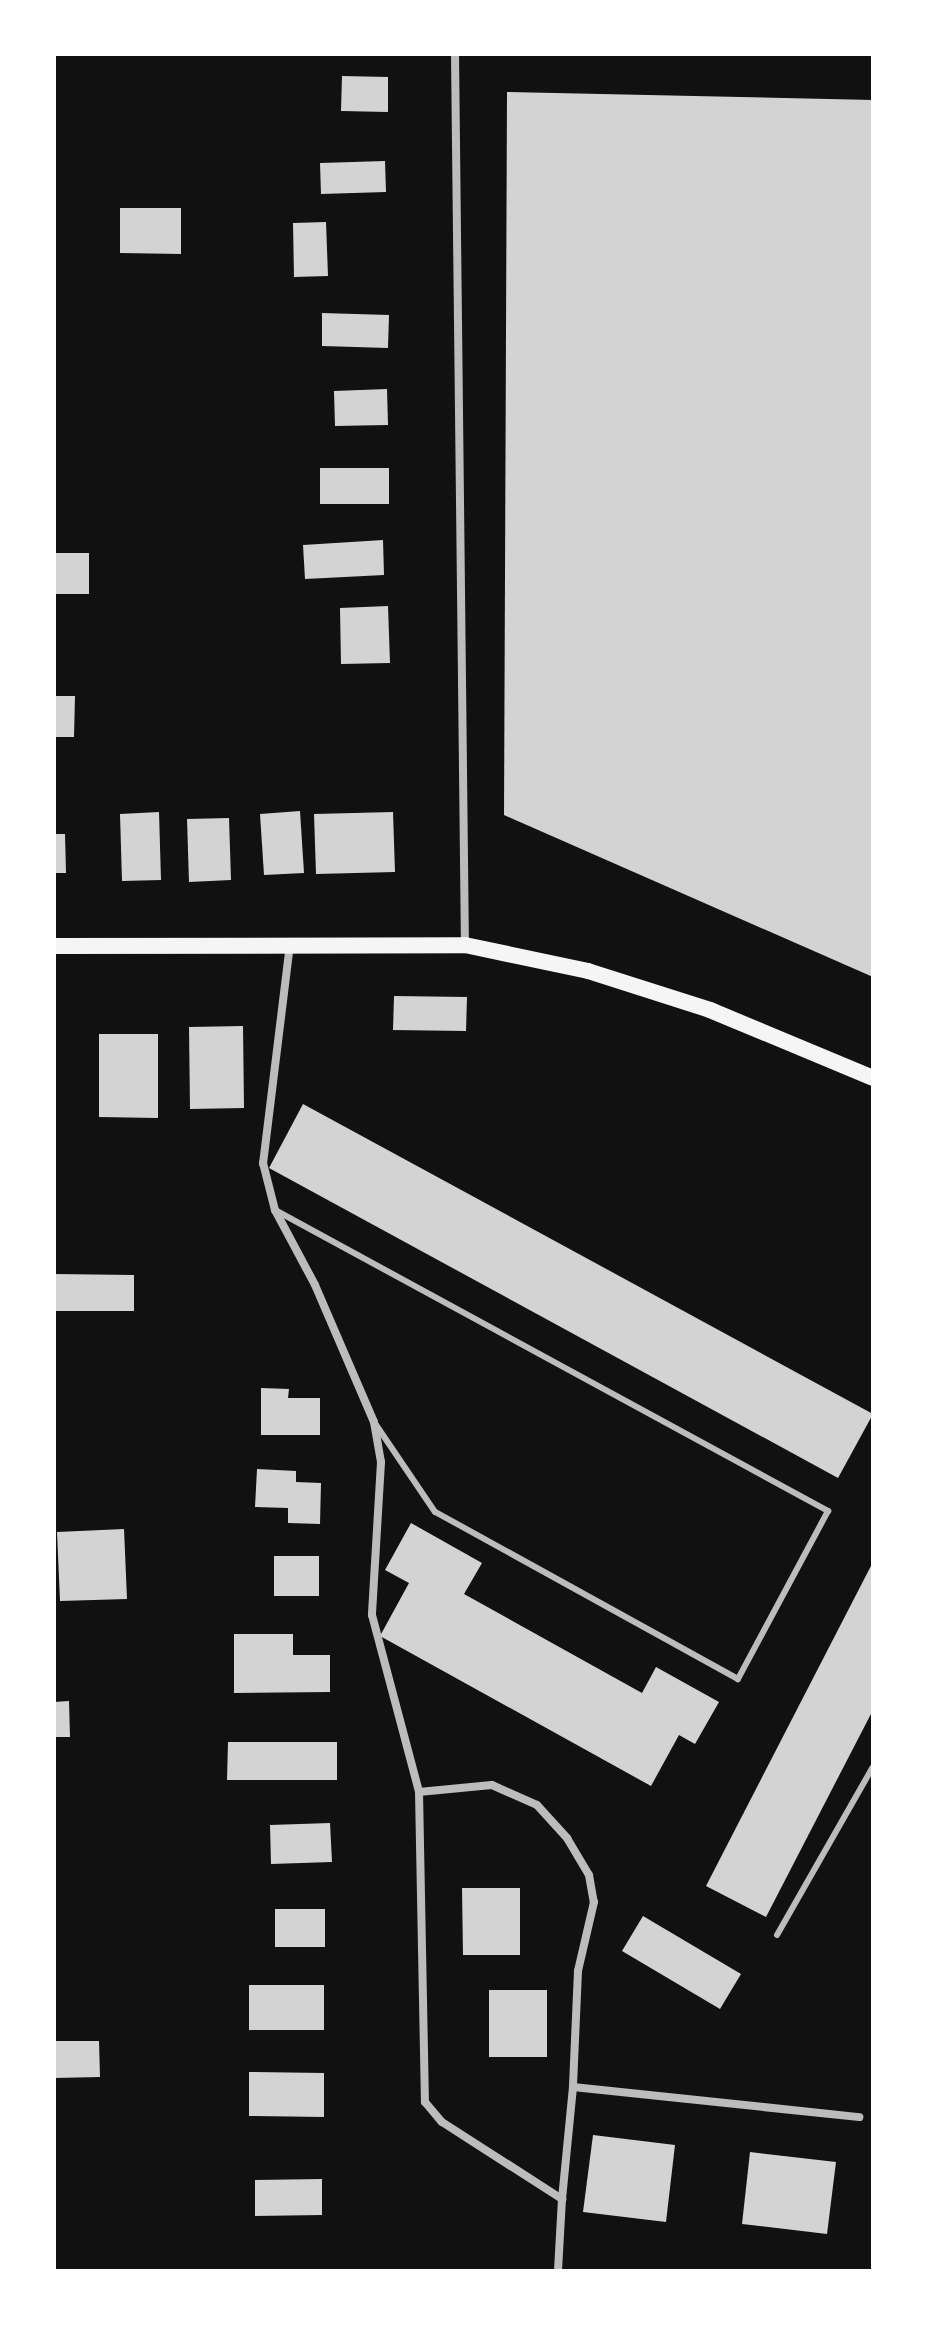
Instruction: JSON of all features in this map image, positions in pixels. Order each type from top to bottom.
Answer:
[{"type":"main road","points":[[54,946],[290,943],[465,945],[588,971],[710,1010],[873,1078]]},
{"type":"street","points":[[455,54],[465,945]]},
{"type":"street","points":[[290,943],[263,1163],[275,1210],[315,1285],[374,1422],[381,1462],[372,1615],[419,1792],[425,2102],[442,2122],[562,2199]]},
{"type":"street","points":[[419,1792],[492,1785],[537,1805],[567,1838],[589,1875],[594,1902],[578,1971],[573,2087],[558,2271]]},
{"type":"street","points":[[573,2087],[859,2117]]},
{"type":"lane","points":[[275,1210],[828,1511],[738,1679],[435,1512],[374,1422]]},
{"type":"lane","points":[[777,1935],[873,1767]]},
{"type":"building","points":[[342,76],[388,77],[388,112],[341,111]]},
{"type":"building","points":[[507,92],[873,100],[873,977],[504,815]]},
{"type":"building","points":[[385,161],[386,192],[321,194],[320,163]]},
{"type":"building","points":[[120,208],[181,208],[181,254],[120,253]]},
{"type":"building","points":[[326,222],[328,276],[294,277],[293,223]]},
{"type":"building","points":[[322,313],[389,315],[388,348],[322,346]]},
{"type":"building","points":[[387,389],[388,425],[335,426],[334,391]]},
{"type":"building","points":[[320,468],[389,468],[389,504],[320,504]]},
{"type":"building","points":[[383,540],[384,575],[305,579],[303,545]]},
{"type":"building","points":[[54,553],[89,553],[89,594],[54,594]]},
{"type":"building","points":[[388,606],[390,663],[341,664],[340,608]]},
{"type":"building","points":[[54,696],[75,696],[74,737],[54,737]]},
{"type":"building","points":[[300,811],[304,873],[264,875],[260,814]]},
{"type":"building","points":[[159,812],[161,880],[122,881],[120,814]]},
{"type":"building","points":[[393,812],[395,872],[316,874],[314,814]]},
{"type":"building","points":[[229,818],[231,880],[189,882],[187,819]]},
{"type":"building","points":[[54,834],[65,834],[66,873],[54,873]]},
{"type":"building","points":[[394,996],[467,997],[466,1031],[393,1030]]},
{"type":"building","points":[[243,1026],[244,1108],[190,1109],[189,1027]]},
{"type":"building","points":[[99,1034],[158,1034],[158,1118],[99,1117]]},
{"type":"building","points":[[303,1104],[873,1414],[838,1478],[269,1168]]},
{"type":"building","points":[[54,1274],[134,1275],[134,1311],[54,1311]]},
{"type":"building","points":[[261,1388],[289,1389],[288,1398],[320,1398],[320,1435],[261,1435]]},
{"type":"building","points":[[257,1469],[296,1471],[296,1482],[321,1483],[320,1524],[288,1523],[288,1508],[255,1507]]},
{"type":"building","points":[[411,1523],[482,1563],[464,1594],[642,1693],[656,1667],[719,1702],[695,1744],[679,1735],[651,1786],[380,1636],[409,1583],[385,1570]]},
{"type":"building","points":[[124,1529],[127,1599],[60,1601],[57,1532]]},
{"type":"building","points":[[274,1556],[319,1556],[319,1596],[274,1596]]},
{"type":"building","points":[[873,1562],[873,1710],[766,1917],[706,1886]]},
{"type":"building","points":[[234,1634],[293,1634],[293,1655],[330,1655],[330,1692],[234,1693]]},
{"type":"building","points":[[69,1701],[70,1737],[54,1737],[54,1702]]},
{"type":"building","points":[[228,1742],[337,1742],[337,1780],[227,1780]]},
{"type":"building","points":[[330,1823],[332,1862],[271,1864],[270,1825]]},
{"type":"building","points":[[462,1888],[520,1888],[520,1955],[463,1955]]},
{"type":"building","points":[[275,1909],[325,1909],[325,1947],[275,1947]]},
{"type":"building","points":[[643,1916],[741,1974],[720,2009],[622,1951]]},
{"type":"building","points":[[249,1985],[324,1985],[324,2030],[249,2030]]},
{"type":"building","points":[[489,1990],[547,1990],[547,2057],[489,2057]]},
{"type":"building","points":[[54,2041],[99,2041],[100,2077],[54,2078]]},
{"type":"building","points":[[249,2072],[324,2073],[324,2117],[249,2116]]},
{"type":"building","points":[[593,2135],[675,2145],[666,2222],[583,2212]]},
{"type":"building","points":[[750,2152],[836,2162],[827,2234],[742,2224]]},
{"type":"building","points":[[322,2179],[322,2215],[255,2216],[255,2180]]}]
